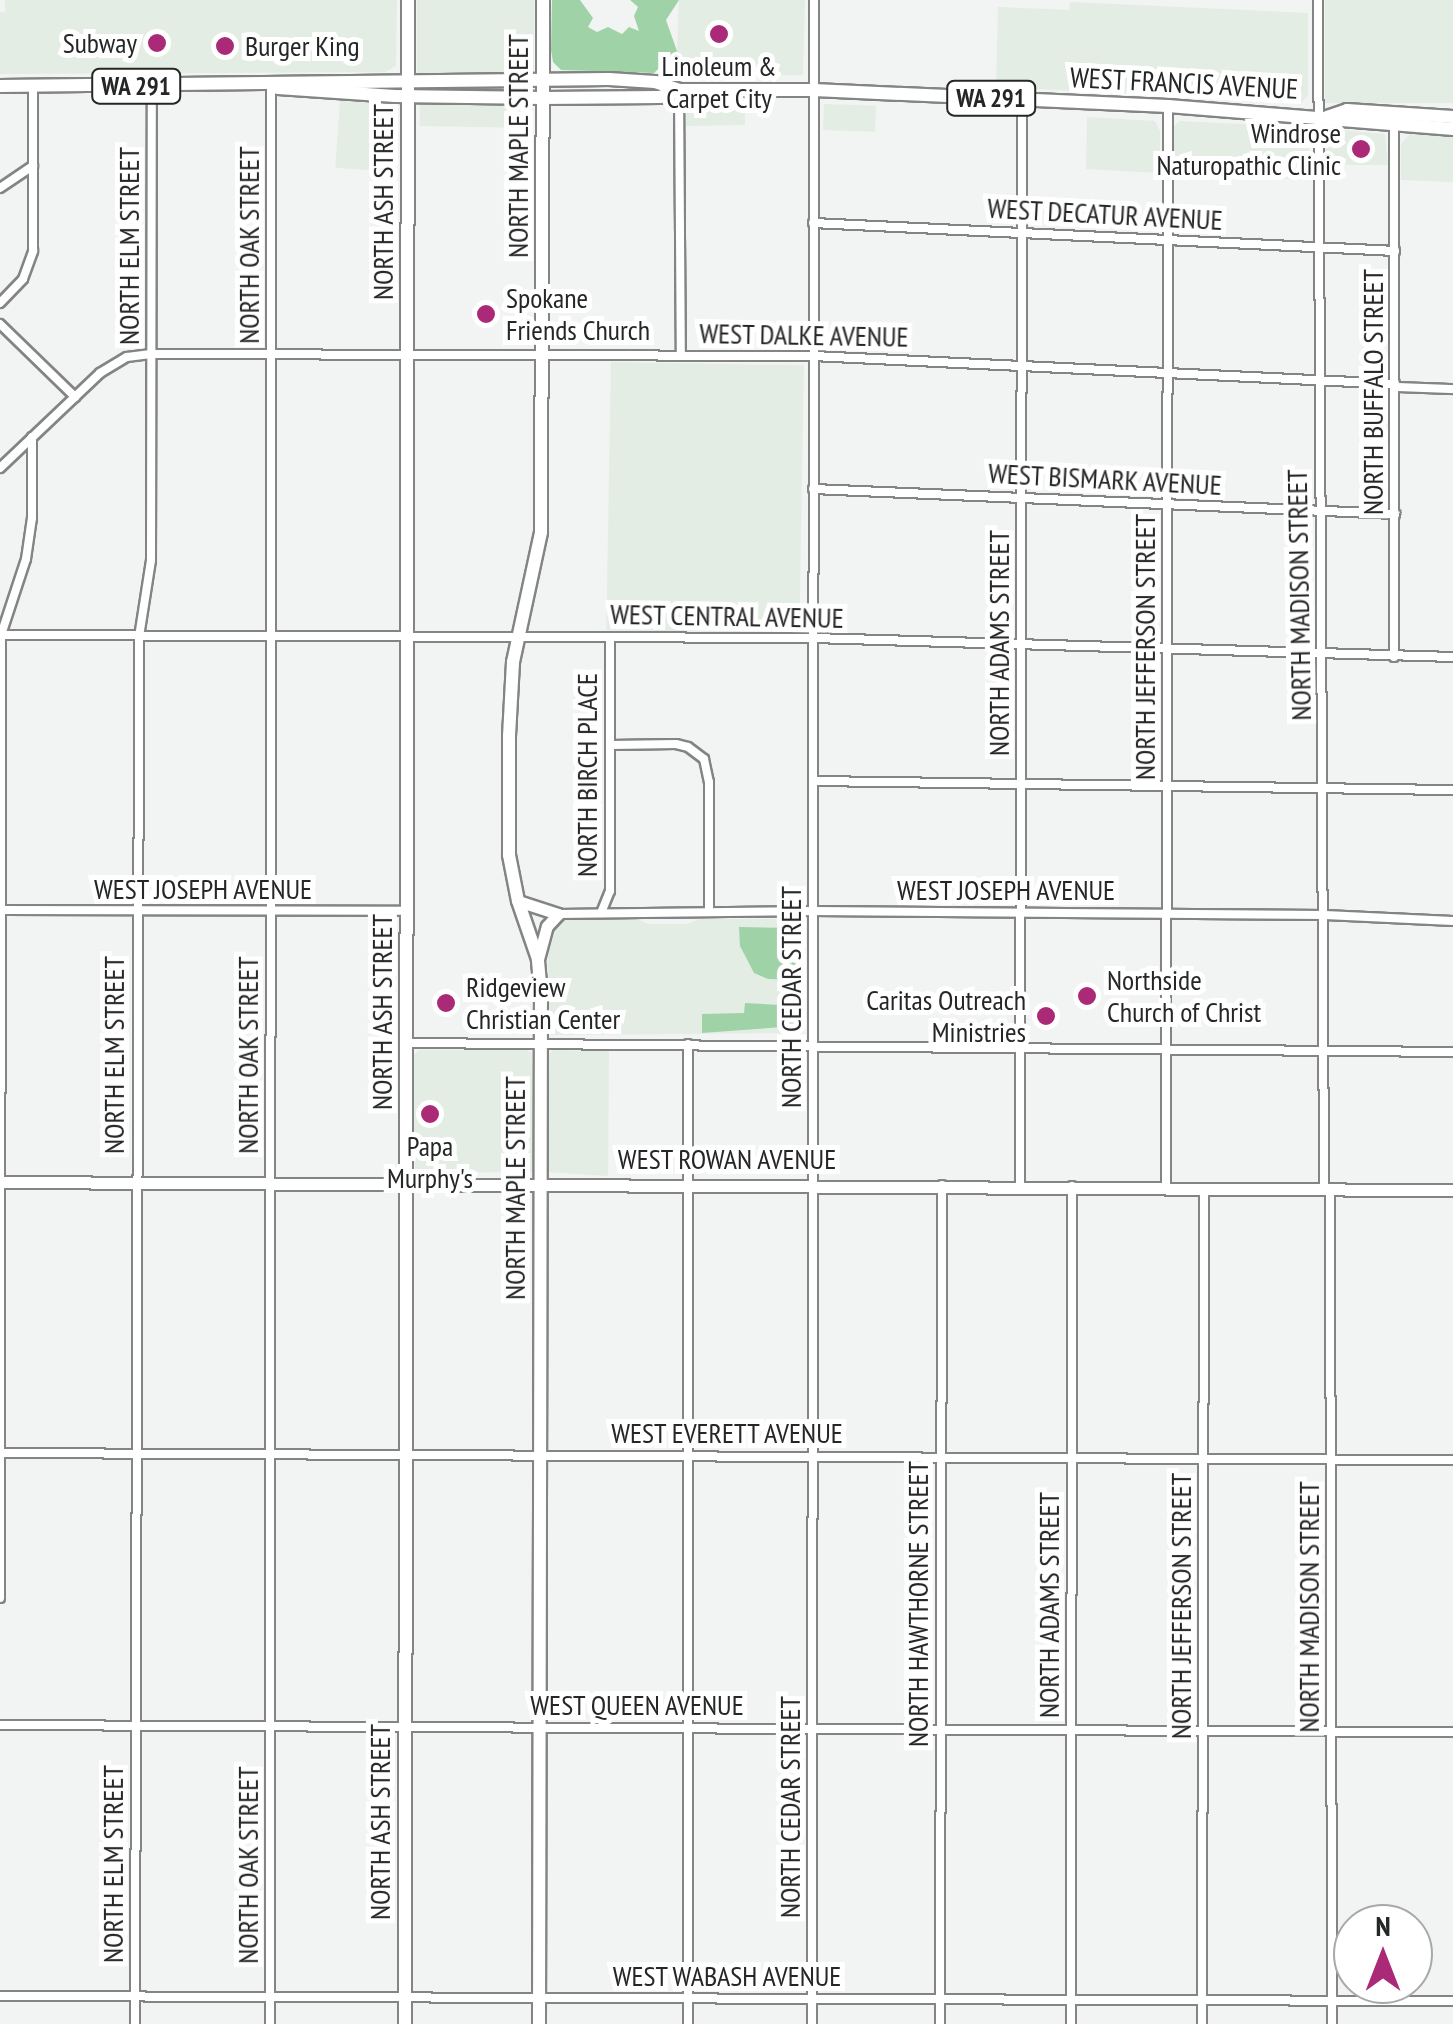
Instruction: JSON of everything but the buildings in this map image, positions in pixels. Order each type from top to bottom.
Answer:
[{"type":"main road","name":"NORTH ASH STREET","points":[[405,2024],[408,0]]},
{"type":"main road","name":"NORTH MAPLE STREET","points":[[540,2024],[541,1043],[538,959],[518,901],[509,855],[509,736],[510,685],[518,637],[539,556],[543,0]]},
{"type":"main road","name":"WEST FRANCIS AVENUE","points":[[0,86],[271,86],[408,78],[544,78],[656,82],[679,90],[814,90],[1168,106],[1323,116],[1346,124],[1453,129]]},
{"type":"main road","name":"WEST FRANCIS AVENUE","points":[[271,86],[300,92],[408,97],[660,97],[679,90]]},
{"type":"main road","name":"WEST FRANCIS AVENUE","points":[[1323,116],[1347,110],[1453,117]]},
{"type":"street","name":"NORTH CEDAR STREET","points":[[812,2024],[814,0]]},
{"type":"street","name":"NORTH MADISON STREET","points":[[1318,0],[1323,116],[1320,512],[1331,1459],[1332,2024]]},
{"type":"street","points":[[0,303],[30,266],[33,86]]},
{"type":"street","name":"NORTH ELM STREET","points":[[135,2024],[138,637],[150,560],[152,86]]},
{"type":"street","name":"NORTH OAK STREET","points":[[270,2024],[271,86]]},
{"type":"street","points":[[679,90],[681,354]]},
{"type":"street","name":"NORTH ADAMS STREET","points":[[1020,1186],[1022,100]]},
{"type":"street","name":"NORTH JEFFERSON STREET","points":[[1166,1187],[1168,106]]},
{"type":"street","name":"NORTH BUFFALO STREET","points":[[1394,126],[1394,657]]},
{"type":"street","points":[[0,188],[33,166]]},
{"type":"street","name":"WEST DECATUR AVENUE","points":[[813,223],[1395,251]]},
{"type":"street","points":[[0,324],[75,397]]},
{"type":"street","name":"WEST DALKE AVENUE","points":[[0,468],[100,373],[126,357],[152,354],[813,356],[1320,378],[1453,388]]},
{"type":"street","points":[[0,1598],[0,635],[26,559],[32,518],[32,437]]},
{"type":"street","name":"WEST BISMARK AVENUE","points":[[813,489],[1395,514]]},
{"type":"street","name":"WEST CENTRAL AVENUE","points":[[0,635],[813,638],[1453,657]]},
{"type":"street","name":"NORTH BIRCH PLACE","points":[[601,913],[610,891],[610,636]]},
{"type":"street","points":[[610,745],[676,744],[688,747],[704,759],[709,782],[708,911]]},
{"type":"street","points":[[813,780],[1453,790]]},
{"type":"street","points":[[518,901],[558,914],[547,926],[538,959]]},
{"type":"street","name":"WEST JOSEPH AVENUE","points":[[0,910],[407,911]]},
{"type":"street","name":"WEST JOSEPH AVENUE","points":[[558,914],[813,911],[1324,915],[1453,921]]},
{"type":"street","points":[[406,1043],[1453,1052]]},
{"type":"street","points":[[688,1044],[688,2024]]},
{"type":"street","name":"WEST ROWAN AVENUE","points":[[0,1182],[1453,1190]]},
{"type":"street","name":"NORTH HAWTHORNE STREET","points":[[940,2024],[942,1185]]},
{"type":"street","name":"NORTH ADAMS STREET","points":[[1071,2024],[1072,1186]]},
{"type":"street","name":"NORTH JEFFERSON STREET","points":[[1202,2024],[1204,1188]]},
{"type":"street","name":"WEST EVERETT AVENUE","points":[[0,1453],[1453,1460]]},
{"type":"street","name":"WEST QUEEN AVENUE","points":[[0,1725],[1453,1732]]},
{"type":"street","name":"WEST WABASH AVENUE","points":[[0,1996],[1453,2001]]},
{"type":"shaded area","points":[[5,0],[397,0],[396,66],[385,72],[0,74],[0,12],[5,12]]},
{"type":"shaded area","points":[[417,0],[534,0],[534,73],[417,73]]},
{"type":"shaded area","points":[[679,0],[805,0],[803,75],[656,76],[677,51]]},
{"type":"shaded area","points":[[1325,0],[1453,0],[1453,103],[1325,103]]},
{"type":"shaded area","points":[[1070,2],[1308,13],[1308,95],[1302,102],[996,87],[998,7],[1069,10]]},
{"type":"shaded area","points":[[340,101],[395,105],[390,172],[335,168]]},
{"type":"shaded area","points":[[420,102],[530,104],[530,128],[420,126]]},
{"type":"shaded area","points":[[693,103],[745,103],[745,125],[685,126],[685,109]]},
{"type":"shaded area","points":[[824,104],[876,106],[875,132],[823,130]]},
{"type":"shaded area","points":[[1087,117],[1155,121],[1160,131],[1160,173],[1086,169]]},
{"type":"shaded area","points":[[1180,121],[1304,127],[1309,134],[1310,180],[1172,173],[1172,128]]},
{"type":"shaded area","points":[[1331,129],[1385,134],[1388,165],[1324,165],[1324,136]]},
{"type":"shaded area","points":[[1410,134],[1453,137],[1453,182],[1401,180],[1401,144]]},
{"type":"shaded area","points":[[611,362],[804,365],[799,633],[606,630]]},
{"type":"shaded area","points":[[556,919],[637,919],[648,924],[687,924],[700,919],[802,919],[804,1033],[550,1035],[547,932]]},
{"type":"shaded area","points":[[419,1050],[532,1053],[533,1172],[415,1173],[413,1056]]},
{"type":"shaded area","points":[[554,1050],[609,1051],[608,1176],[548,1172],[547,1054]]},
{"type":"green space","points":[[552,0],[580,0],[593,18],[588,27],[597,32],[608,27],[622,34],[629,27],[639,31],[634,16],[638,7],[630,0],[679,0],[666,20],[677,51],[654,73],[561,70],[553,62],[551,50]]},
{"type":"green space","points":[[739,927],[792,928],[796,933],[797,980],[768,979],[754,973],[740,946]]},
{"type":"green space","points":[[745,1003],[796,1006],[796,1026],[702,1033],[702,1014],[744,1013]]},
{"type":"place","name":"Linoleum & Carpet City","points":[[719,34]]},
{"type":"place","name":"Subway","points":[[157,43]]},
{"type":"place","name":"Burger King","points":[[225,46]]},
{"type":"place","name":"Windrose Naturopathic Clinic","points":[[1361,149]]},
{"type":"place","name":"Spokane Friends Church","points":[[486,314]]},
{"type":"place","name":"Northside Church of Christ","points":[[1087,996]]},
{"type":"place","name":"Ridgeview Christian Center","points":[[446,1003]]},
{"type":"place","name":"Caritas Outreach Ministries","points":[[1046,1016]]},
{"type":"place","name":"Papa Murphy's","points":[[430,1114]]}]
